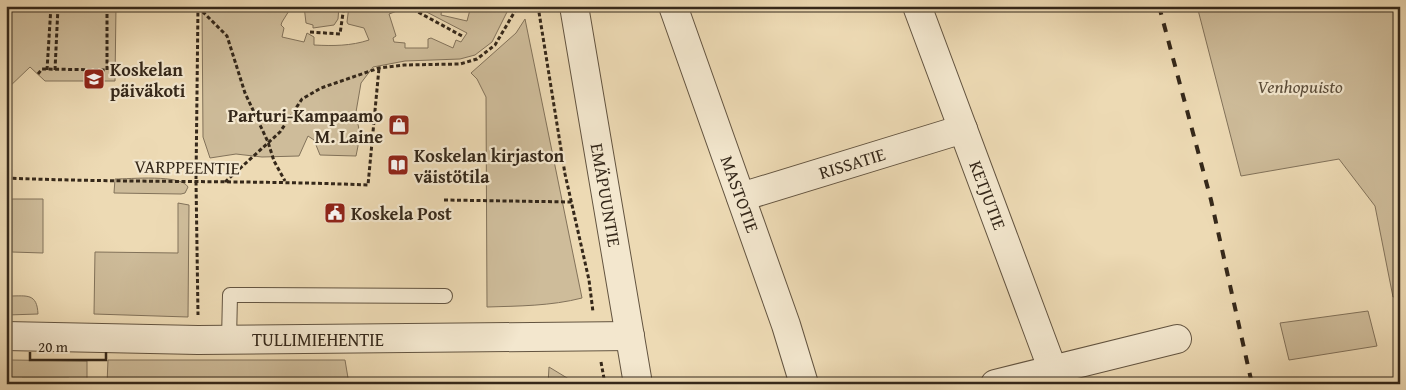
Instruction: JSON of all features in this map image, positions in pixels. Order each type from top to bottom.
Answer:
[{"type":"street","name":"EMÄPUUNTIE","points":[[574,6],[638,384]]},
{"type":"street","name":"MASTOTIE","points":[[673,6],[786,325],[804,384]]},
{"type":"street","name":"KETJUTIE","points":[[917,6],[1056,376]]},
{"type":"street","name":"RISSATIE","points":[[741,197],[963,129]]},
{"type":"street","name":"TULLIMIEHENTIE","points":[[6,336],[229,340],[630,336]]},
{"type":"street","points":[[995,384],[1056,376],[1177,339]]},
{"type":"lane","points":[[229,340],[230,295],[445,296]]},
{"type":"path","points":[[48,70],[51,6]]},
{"type":"path","points":[[198,6],[227,36],[245,92],[284,181]]},
{"type":"path","points":[[198,6],[196,180],[198,340]]},
{"type":"path","points":[[310,32],[340,34],[344,6]]},
{"type":"path","points":[[407,6],[462,36]]},
{"type":"path","points":[[225,182],[280,132],[302,99],[321,88],[379,68],[404,65],[460,64],[477,59],[495,45],[518,6]]},
{"type":"path","points":[[538,6],[565,174],[589,280],[605,384]]},
{"type":"path","points":[[38,74],[42,70],[55,70],[107,70],[107,7],[58,7],[55,70]]},
{"type":"path","name":"VARPPEENTIE","points":[[6,178],[225,182],[284,181],[368,184],[379,68]]},
{"type":"path","points":[[444,200],[572,202]]},
{"type":"green space","points":[[6,6],[116,6],[115,81],[45,81],[30,67],[6,90]]},
{"type":"green space","points":[[202,6],[250,6],[250,9],[271,10],[272,6],[292,6],[281,25],[284,28],[282,37],[304,42],[307,33],[314,37],[314,45],[328,45],[349,44],[369,40],[364,28],[348,24],[349,6],[393,6],[397,11],[389,14],[396,36],[393,38],[394,42],[405,43],[405,48],[428,48],[428,39],[431,38],[453,48],[456,40],[461,42],[467,33],[415,6],[442,6],[441,15],[467,21],[471,6],[510,6],[492,42],[475,55],[460,59],[405,61],[373,67],[361,83],[356,112],[360,136],[356,156],[320,155],[314,140],[308,136],[299,156],[262,157],[236,154],[210,158],[203,137]]},
{"type":"green space","points":[[304,6],[339,6],[338,19],[334,25],[313,28],[313,25],[306,23]]},
{"type":"green space","name":"Venhopuisto","points":[[1197,6],[1400,7],[1400,296],[1393,297],[1375,206],[1339,159],[1241,176]]},
{"type":"green space","points":[[525,19],[582,298],[547,304],[487,307],[486,97],[477,79],[471,73],[516,33]]},
{"type":"green space","points":[[115,179],[176,180],[188,187],[185,193],[181,194],[114,193]]},
{"type":"green space","points":[[12,199],[43,199],[43,253],[12,252]]},
{"type":"green space","points":[[178,203],[189,205],[188,317],[94,314],[95,252],[178,253]]},
{"type":"green space","points":[[10,296],[30,297],[36,302],[38,314],[7,315]]},
{"type":"green space","points":[[1368,311],[1377,346],[1289,360],[1280,323]]},
{"type":"green space","points":[[10,360],[87,361],[87,384],[69,384],[69,378],[22,378],[22,384],[10,384]]},
{"type":"green space","points":[[108,360],[345,360],[349,384],[214,384],[213,381],[141,381],[141,384],[107,384]]},
{"type":"green space","points":[[549,367],[577,384],[548,384]]},
{"type":"railway","points":[[1159,6],[1211,200],[1252,384]]},
{"type":"place","name":"Koskelan päiväkoti","points":[[94,79]]},
{"type":"place","name":"Parturi-Kampaamo M. Laine","points":[[399,125]]},
{"type":"place","name":"Koskelan kirjaston väistötila","points":[[398,165]]},
{"type":"place","name":"Koskela Post","points":[[335,213]]}]
